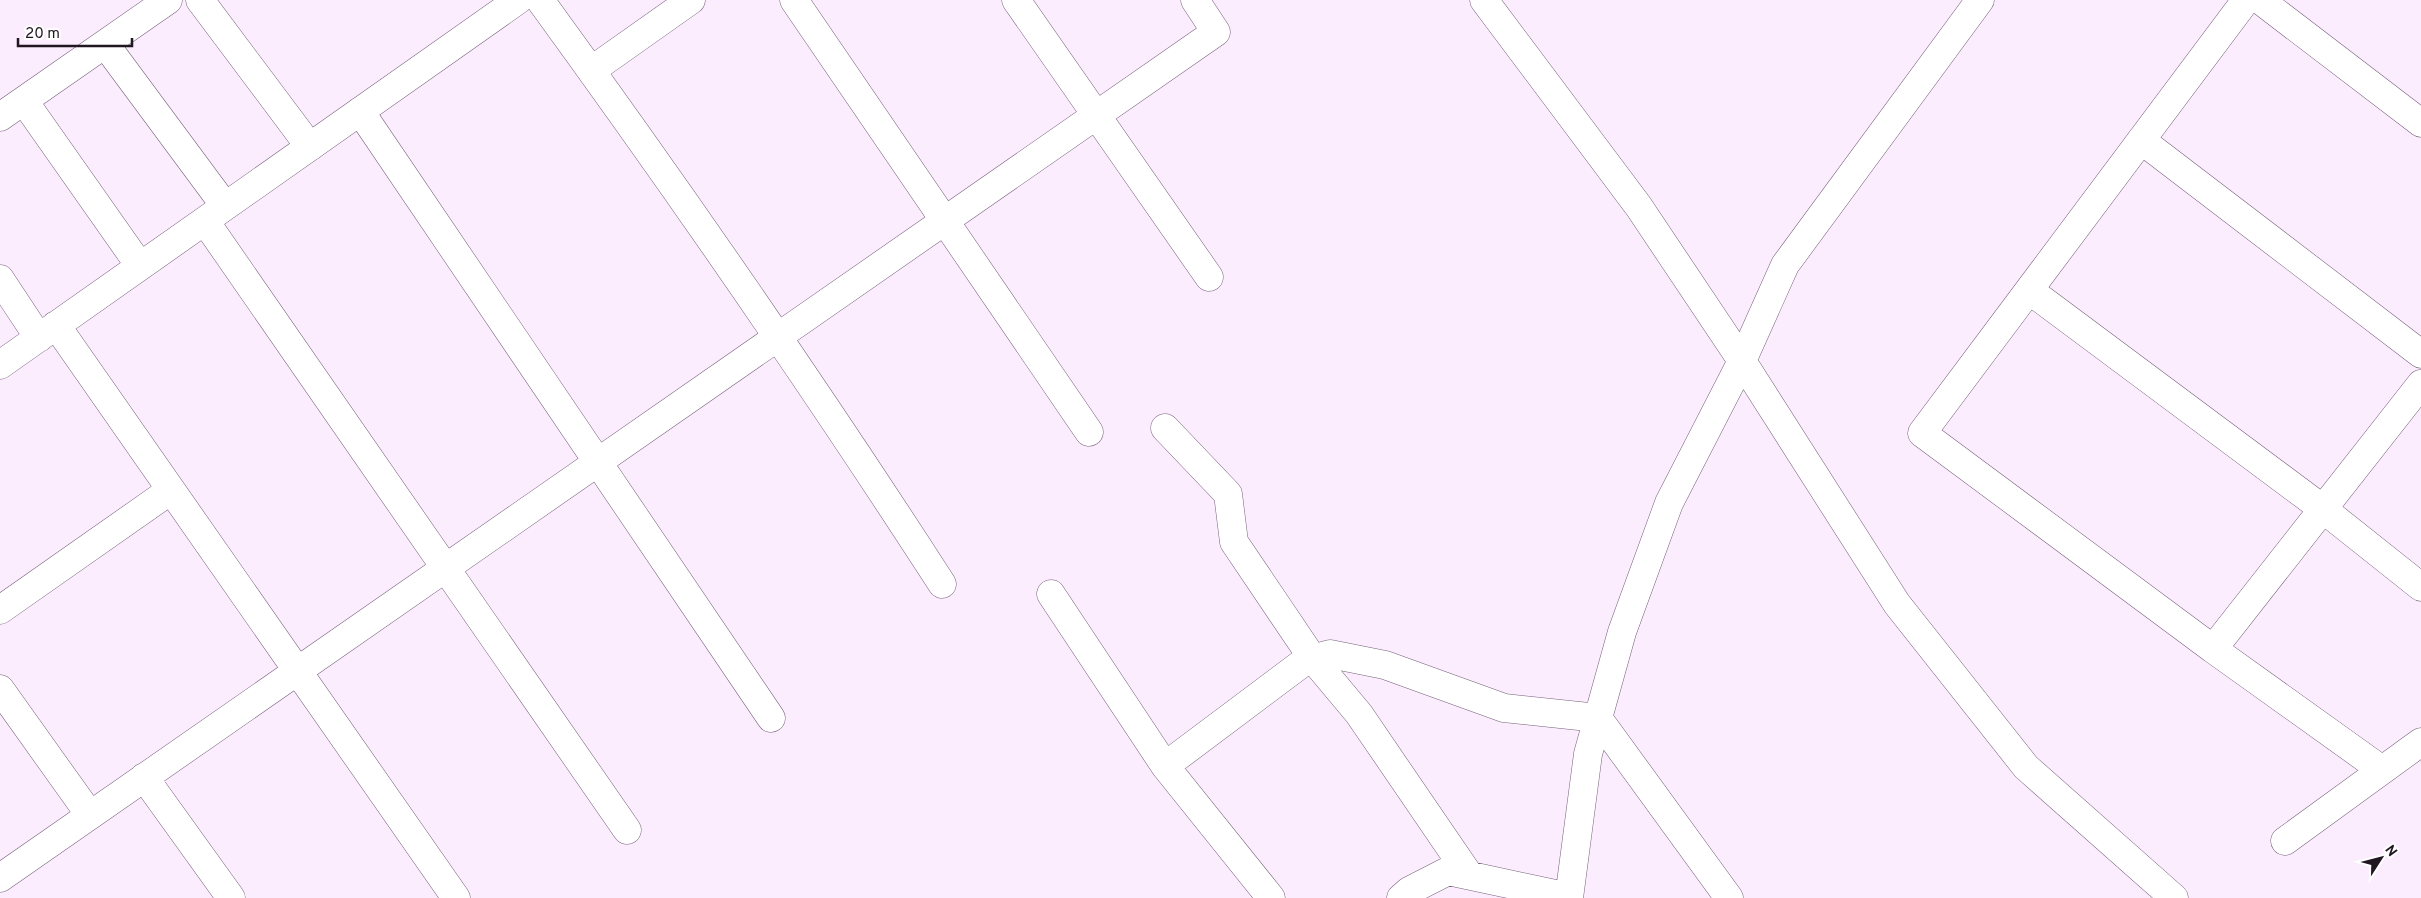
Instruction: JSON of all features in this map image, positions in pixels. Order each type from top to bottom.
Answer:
[{"type":"street","points":[[0,117],[168,0]]},
{"type":"street","points":[[200,0],[310,146]]},
{"type":"street","points":[[0,365],[518,0]]},
{"type":"street","points":[[540,0],[592,70],[855,450],[942,584]]},
{"type":"street","points":[[592,70],[691,0]]},
{"type":"street","points":[[794,0],[1089,432]]},
{"type":"street","points":[[1016,0],[1209,277]]},
{"type":"street","points":[[0,878],[1216,32],[1195,0]]},
{"type":"street","points":[[1484,0],[1639,207],[1742,361],[1897,604],[2020,759],[2174,898]]},
{"type":"street","points":[[1401,898],[1409,891],[1448,871],[1569,897],[1588,754],[1622,632],[1669,503],[1742,361],[1785,265],[1980,0]]},
{"type":"street","points":[[2246,0],[1922,433],[2382,770]]},
{"type":"street","points":[[2260,0],[2421,124]]},
{"type":"street","points":[[105,44],[446,567],[627,830]]},
{"type":"street","points":[[24,101],[140,266]]},
{"type":"street","points":[[360,112],[771,718]]},
{"type":"street","points":[[2141,140],[2421,354]]},
{"type":"street","points":[[0,279],[48,332],[171,490],[456,898]]},
{"type":"street","points":[[2029,290],[2323,509],[2421,587]]},
{"type":"street","points":[[2213,648],[2421,384]]},
{"type":"street","points":[[1165,428],[1228,494],[1234,542],[1313,659],[1359,714],[1469,875]]},
{"type":"street","points":[[0,610],[171,490]]},
{"type":"street","points":[[1051,594],[1165,766],[1271,898]]},
{"type":"street","points":[[1165,766],[1305,661],[1330,654],[1384,665],[1504,708],[1598,718],[1730,898]]},
{"type":"street","points":[[0,689],[90,815]]},
{"type":"street","points":[[2285,841],[2421,742]]},
{"type":"street","points":[[144,777],[231,898]]},
{"type":"street","points":[[0,886],[8,898]]}]
